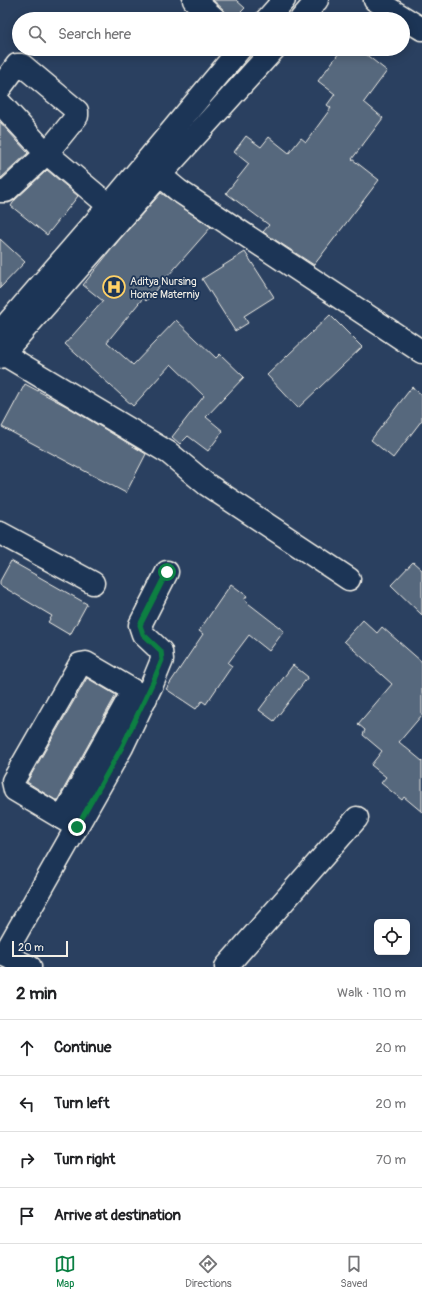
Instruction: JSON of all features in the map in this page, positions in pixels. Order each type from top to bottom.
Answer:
[{"type":"street","points":[[194,0],[207,12]]},
{"type":"street","points":[[273,12],[284,0]]},
{"type":"street","points":[[307,12],[317,0]]},
{"type":"street","points":[[374,0],[393,12]]},
{"type":"street","points":[[410,22],[422,30]]},
{"type":"street","points":[[152,169],[235,56]]},
{"type":"street","points":[[259,56],[152,169],[1,354],[169,453],[206,484],[349,579]]},
{"type":"street","points":[[0,88],[18,65],[22,65],[77,111],[77,116],[47,153],[6,192],[0,191]]},
{"type":"street","points":[[0,103],[47,153],[116,212]]},
{"type":"street","points":[[152,169],[185,195],[422,352]]},
{"type":"street","points":[[0,332],[116,212]]},
{"type":"street","points":[[0,533],[93,583]]},
{"type":"street","points":[[30,967],[2,954],[69,823],[122,747],[139,695],[162,660],[161,651],[143,634],[140,625],[167,572]]},
{"type":"street","points":[[69,823],[15,790],[13,781],[80,664],[86,663],[139,695]]},
{"type":"street","points":[[226,967],[357,818]]},
{"type":"building","points":[[213,0],[236,0],[245,8],[241,12],[225,12]]},
{"type":"building","points":[[337,56],[368,56],[387,71],[364,102],[383,118],[352,159],[379,180],[314,265],[263,232],[269,225],[226,193],[249,164],[234,152],[246,136],[261,147],[269,137],[289,153],[301,138],[306,142],[331,108],[327,105],[335,94],[318,81]]},
{"type":"building","points":[[0,122],[28,153],[1,178],[0,178]]},
{"type":"building","points":[[47,170],[78,196],[47,235],[11,206],[15,200]]},
{"type":"building","points":[[161,193],[211,227],[146,301],[143,298],[107,342],[133,365],[176,320],[216,358],[220,354],[244,377],[206,417],[223,431],[208,451],[188,436],[180,444],[172,437],[204,396],[171,364],[133,406],[65,344],[103,301],[83,285],[119,240]]},
{"type":"building","points":[[0,239],[25,262],[0,288]]},
{"type":"building","points":[[245,252],[274,297],[244,316],[248,323],[235,331],[202,279]]},
{"type":"building","points":[[330,315],[362,347],[298,408],[267,375]]},
{"type":"building","points":[[25,384],[68,407],[146,454],[126,493],[2,427]]},
{"type":"building","points":[[412,387],[422,395],[422,420],[393,458],[371,440]]},
{"type":"building","points":[[11,561],[87,604],[70,635],[48,622],[52,616],[0,585],[0,581]]},
{"type":"building","points":[[413,562],[422,570],[422,615],[391,585]]},
{"type":"building","points":[[231,584],[247,596],[244,600],[284,631],[269,651],[249,635],[228,663],[232,666],[206,704],[202,701],[196,709],[166,689],[203,634],[199,631]]},
{"type":"building","points":[[363,620],[377,633],[382,627],[422,662],[422,715],[399,742],[422,761],[422,812],[404,797],[402,800],[381,783],[386,777],[371,765],[382,751],[363,735],[365,730],[358,724],[392,684],[344,641]]},
{"type":"building","points":[[293,665],[308,677],[274,721],[259,710]]},
{"type":"building","points":[[87,678],[116,695],[57,801],[27,782]]},
{"type":"place","name":"Aditya Nursing Home Materniy","points":[[114,287]]},
{"type":"route","points":[[77,827],[122,747],[162,660],[161,651],[143,634],[140,625],[167,572]]}]
